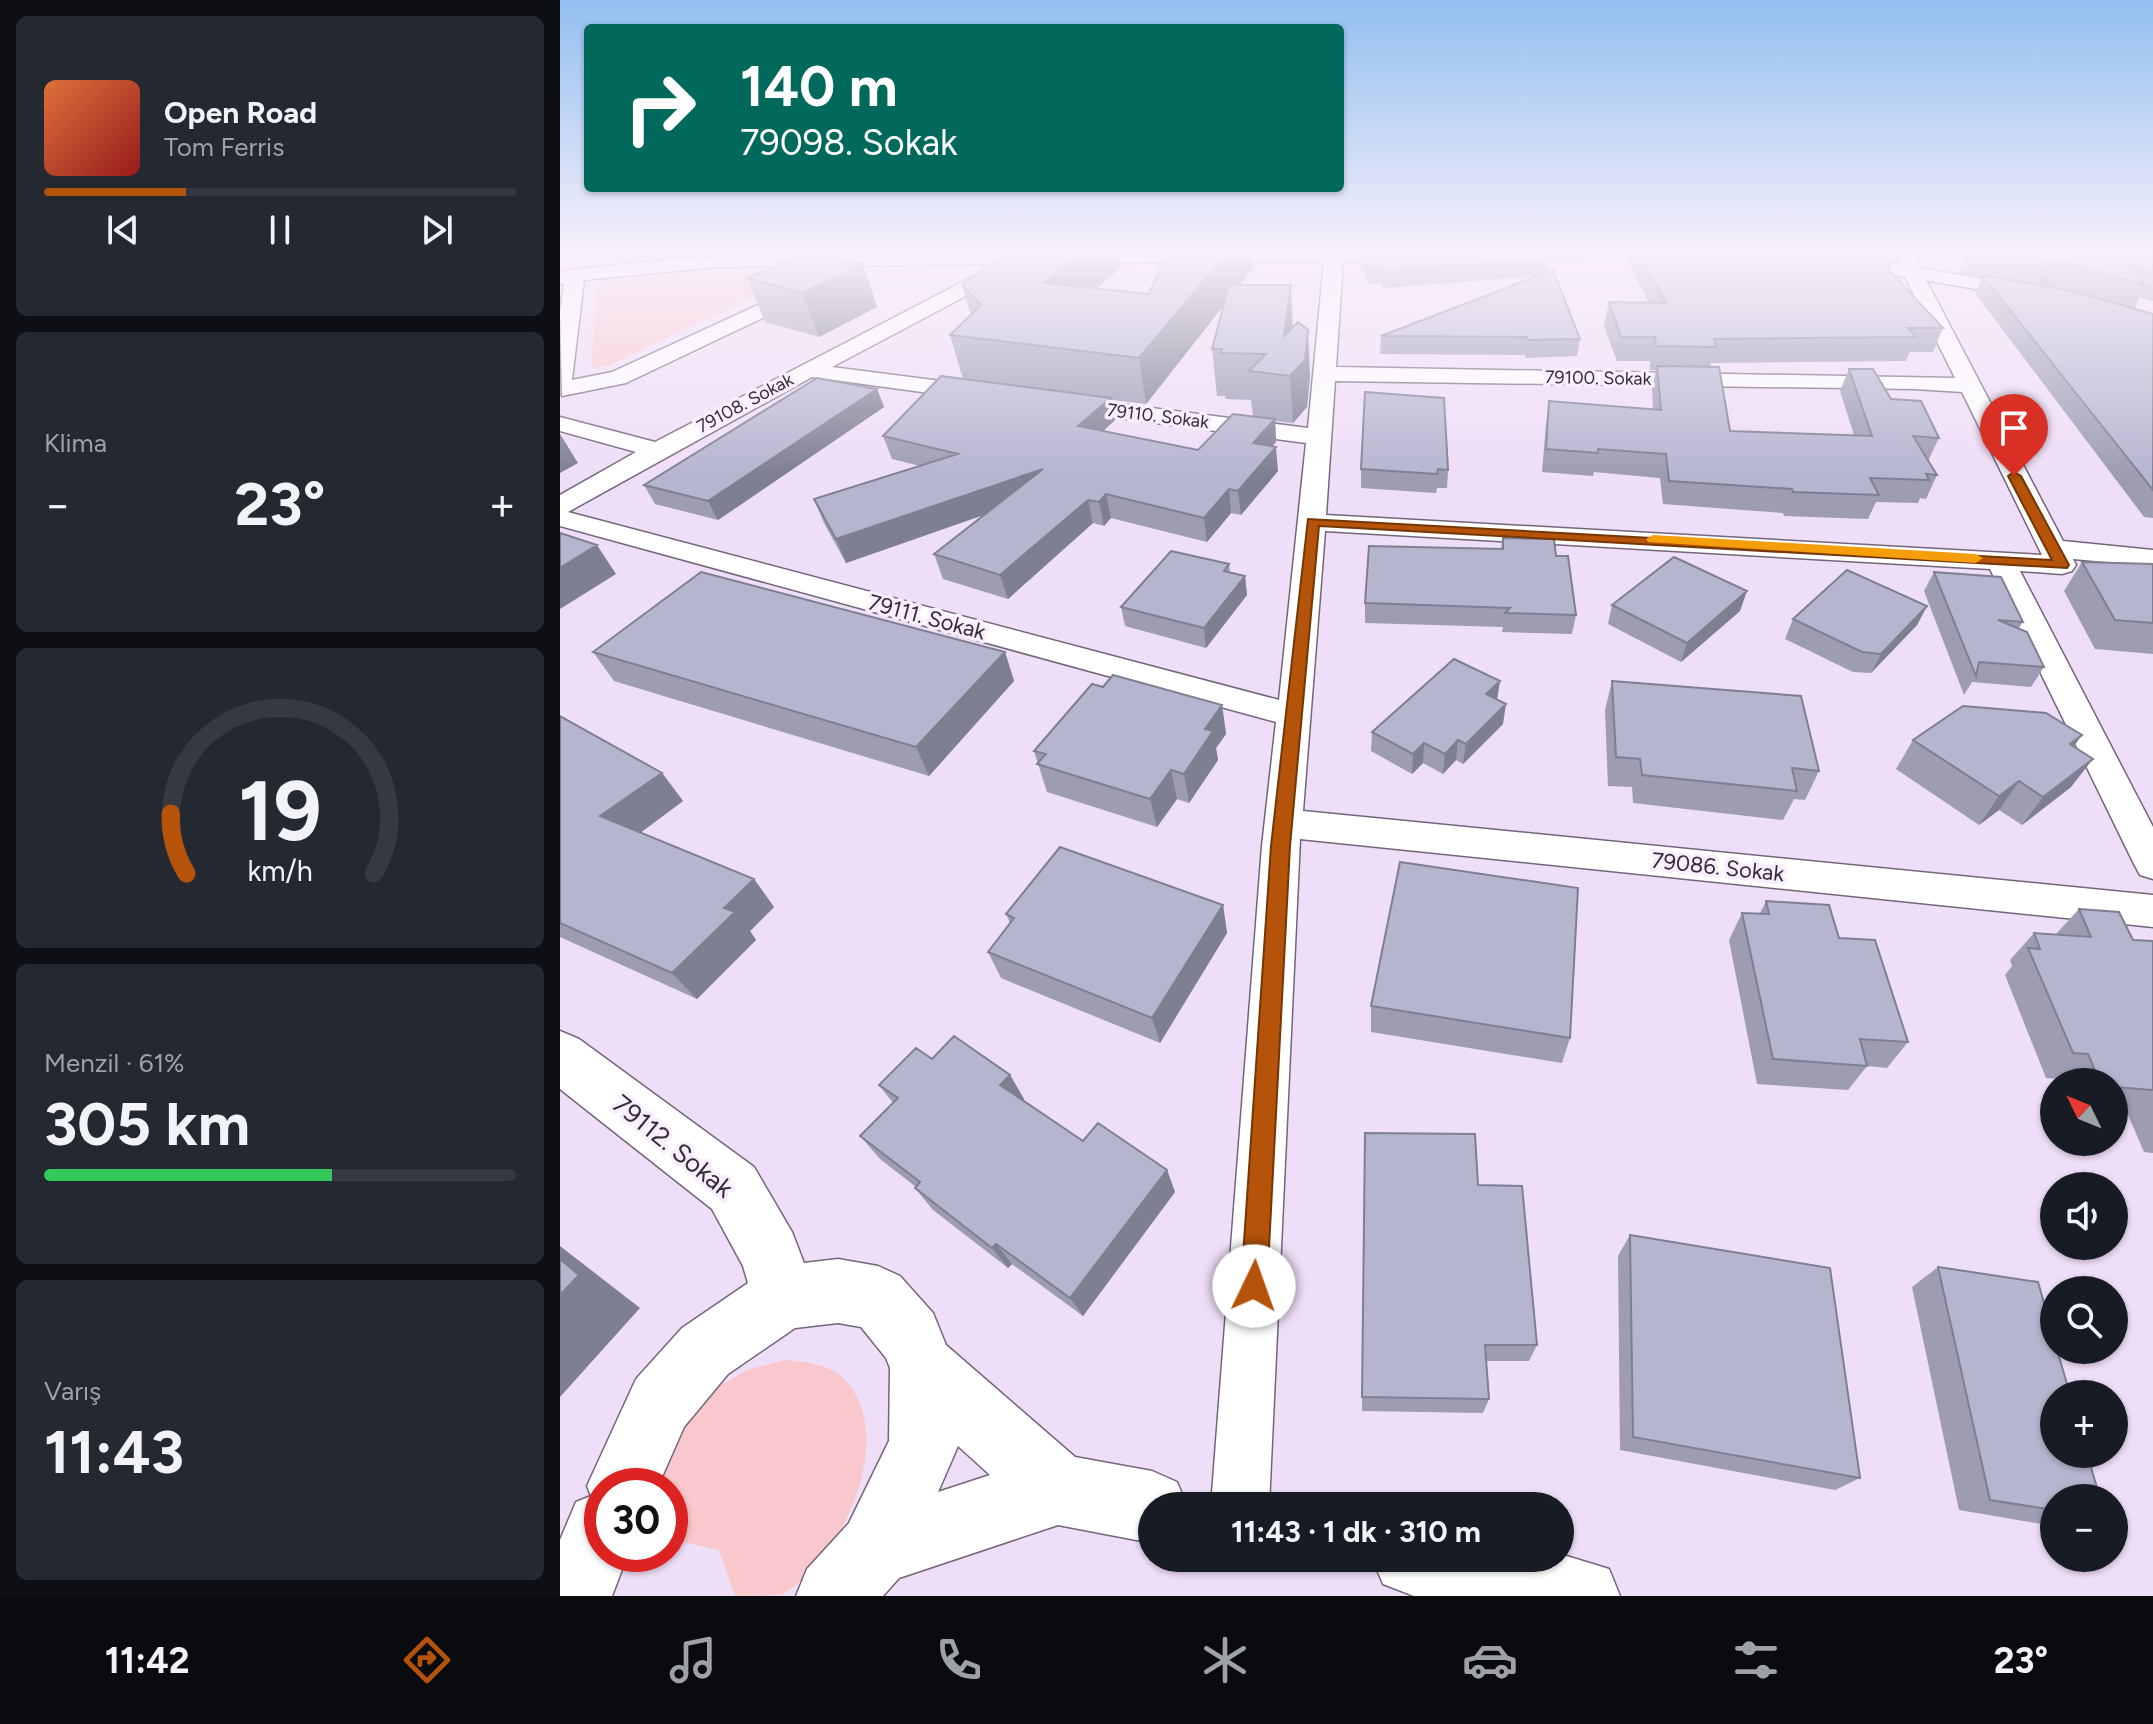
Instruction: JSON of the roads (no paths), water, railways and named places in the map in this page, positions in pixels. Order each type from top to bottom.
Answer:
[{"type":"main road","name":"79112. Sokak","points":[[560,1056],[733,1188],[770,1254],[784,1297]]},
{"type":"main road","points":[[628,1468],[660,1403],[705,1351],[784,1297],[838,1291],[878,1298],[910,1336],[923,1368],[924,1445],[854,1573]]},
{"type":"main road","points":[[923,1368],[1058,1489],[1138,1504]]},
{"type":"main road","points":[[854,1573],[1058,1489]]},
{"type":"main road","points":[[1473,1572],[1582,1596]]},
{"type":"street","points":[[565,326],[561,389],[618,378],[727,326]]},
{"type":"street","name":"79108. Sokak","points":[[560,506],[656,450],[891,326]]},
{"type":"street","points":[[1241,1492],[1283,823],[1313,522],[1328,326]]},
{"type":"street","points":[[1313,522],[2062,565],[1967,386],[1940,326]]},
{"type":"street","points":[[807,370],[999,395]]},
{"type":"street","name":"79100. Sokak","points":[[1324,374],[1915,382],[1967,386]]},
{"type":"street","name":"79110. Sokak","points":[[1046,401],[1319,437]]},
{"type":"street","points":[[560,424],[656,450]]},
{"type":"street","name":"79111. Sokak","points":[[560,518],[1295,716]]},
{"type":"street","points":[[2053,549],[2153,558]]},
{"type":"street","points":[[2000,560],[2153,864]]},
{"type":"street","name":"79086. Sokak","points":[[1283,823],[2153,911]]}]
